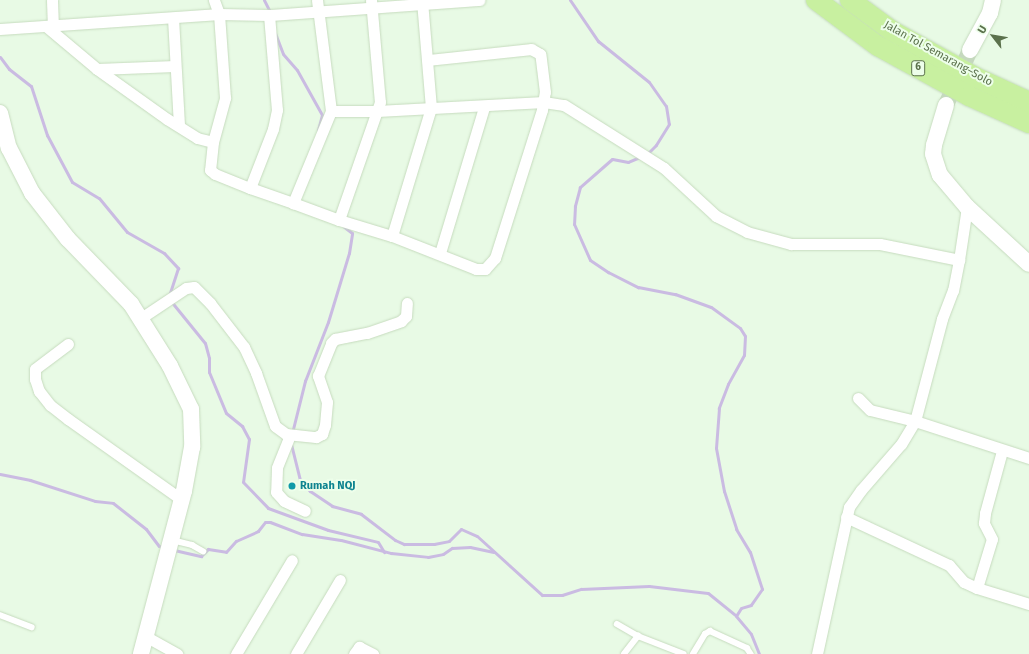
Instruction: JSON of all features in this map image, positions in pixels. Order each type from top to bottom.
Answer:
[{"type":"highway","name":"Jalan Tol Semarang–Solo","points":[[816,0],[878,46],[968,96],[1029,123]]},
{"type":"highway","name":"Jalan Tol Semarang–Solo","points":[[850,0],[892,31],[975,77],[1029,102]]},
{"type":"street","points":[[50,27],[52,0]]},
{"type":"street","points":[[214,0],[219,14],[225,98],[214,142],[210,170],[224,179],[293,204],[440,253],[476,269],[485,269],[495,258],[544,102],[540,54],[531,49],[428,60]]},
{"type":"street","points":[[0,29],[50,27],[219,14],[269,15],[318,5],[479,0]]},
{"type":"street","points":[[970,50],[990,13],[993,0]]},
{"type":"street","points":[[392,236],[431,108],[423,2]]},
{"type":"street","points":[[339,220],[380,102],[372,3]]},
{"type":"street","points":[[293,204],[331,110],[318,5]]},
{"type":"street","points":[[250,188],[273,129],[277,110],[269,15]]},
{"type":"street","points":[[173,18],[178,126]]},
{"type":"street","points":[[50,27],[97,69],[178,126],[197,138],[214,142]]},
{"type":"street","points":[[97,69],[175,66]]},
{"type":"street","points":[[331,110],[377,111],[484,107],[544,102],[572,109],[645,155],[679,180],[716,216],[759,237],[805,245],[880,244],[959,260]]},
{"type":"street","points":[[946,105],[933,154],[940,175],[967,207],[1029,264]]},
{"type":"street","points":[[440,253],[484,107]]},
{"type":"street","points":[[0,113],[9,148],[32,193],[68,239],[113,283],[141,318],[170,366],[191,409],[192,447],[182,500],[141,654]]},
{"type":"street","points":[[817,654],[846,517],[854,499],[901,444],[915,421],[942,319],[953,290],[967,207]]},
{"type":"street","points":[[141,318],[190,285],[210,303],[244,347],[256,373],[272,422],[282,432],[292,435],[316,437],[324,430],[327,402],[318,376],[333,341],[401,321],[406,316],[407,303]]},
{"type":"street","points":[[68,344],[35,369],[35,379],[40,391],[50,405],[182,500]]},
{"type":"street","points":[[858,398],[870,410],[915,421],[1002,451],[1029,458]]},
{"type":"street","points":[[292,435],[277,468],[276,492],[284,502],[305,511]]},
{"type":"street","points":[[977,588],[992,539],[984,523],[985,514],[1002,451]]},
{"type":"street","points":[[846,517],[950,566],[964,582],[977,588],[1029,604]]},
{"type":"street","points":[[236,654],[292,560]]},
{"type":"street","points":[[296,654],[340,580]]},
{"type":"street","points":[[145,636],[177,654]]},
{"type":"street","points":[[354,654],[359,647],[374,654]]},
{"type":"lane","points":[[170,546],[192,545],[203,551]]},
{"type":"lane","points":[[0,615],[32,627]]},
{"type":"lane","points":[[617,624],[638,636],[684,654]]},
{"type":"lane","points":[[693,654],[705,634],[710,631],[747,648],[751,654]]},
{"type":"lane","points":[[624,654],[638,636]]},
{"type":"waterway","points":[[264,0],[270,12]]},
{"type":"waterway","points":[[570,0],[598,41],[649,82],[666,106],[669,124],[656,145],[647,154]]},
{"type":"waterway","points":[[275,33],[283,54],[297,70],[322,115],[318,130]]},
{"type":"waterway","points":[[0,57],[9,69],[31,86],[47,135],[72,182],[99,198],[127,232],[164,253],[178,268],[169,295]]},
{"type":"waterway","points":[[642,156],[628,162],[612,159],[580,187],[575,206],[574,224],[590,260],[608,272],[638,287],[675,294],[711,307],[740,328],[745,336],[744,355],[728,384],[719,408],[716,448],[724,491],[736,529],[750,552],[762,589],[751,605],[741,608],[736,616]]},
{"type":"waterway","points":[[292,433],[305,381],[328,322],[349,253],[352,233],[343,226]]},
{"type":"waterway","points":[[170,300],[205,343],[209,358],[209,372],[226,413],[242,426],[249,439],[243,482],[268,508],[328,530],[378,542],[384,552]]},
{"type":"waterway","points":[[291,444],[300,480],[310,491],[332,506],[361,514],[395,540],[404,544],[434,544],[449,541],[461,529],[477,536],[542,595],[562,595],[581,589],[649,586],[708,593],[736,616],[751,634],[759,654]]},
{"type":"waterway","points":[[0,474],[30,480],[95,501],[113,503],[146,529],[159,546],[165,548]]},
{"type":"waterway","points":[[174,550],[201,556],[208,549],[226,552],[236,541],[258,531],[265,522],[270,522],[302,534],[341,540],[391,553],[428,557],[443,554],[452,548],[470,547],[493,552]]},
{"type":"tunnel","points":[[946,105],[970,50]]},
{"type":"place","name":"Rumah NQJ","points":[[292,486]]}]
